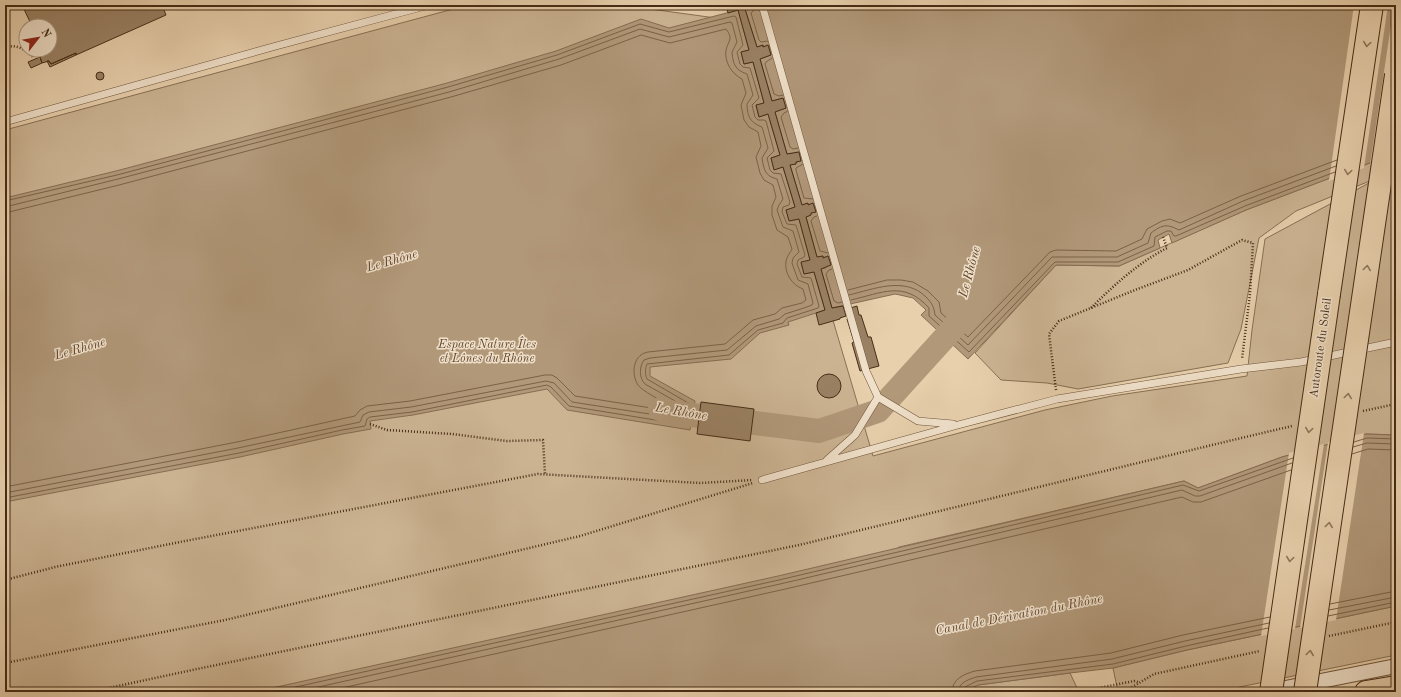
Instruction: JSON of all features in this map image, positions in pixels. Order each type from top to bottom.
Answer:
[{"type":"highway","name":"Autoroute du Soleil","points":[[1271,692],[1372,5]]},
{"type":"highway","points":[[1305,692],[1396,75]]},
{"type":"highway","points":[[1366,692],[1396,687]]},
{"type":"street","points":[[1266,692],[1396,666]]},
{"type":"lane","points":[[5,122],[429,5]]},
{"type":"lane","points":[[762,5],[866,371],[878,397],[918,421],[958,425]]},
{"type":"lane","points":[[762,480],[1057,399],[1241,369],[1301,362],[1396,342]]},
{"type":"lane","points":[[825,462],[855,436],[878,397]]},
{"type":"path","points":[[5,48],[8,46],[18,48]]},
{"type":"path","points":[[1089,310],[1118,281],[1159,252],[1168,248],[1163,237]]},
{"type":"path","points":[[1057,399],[1049,334],[1059,321],[1188,270],[1242,240],[1253,243],[1250,294],[1241,369]]},
{"type":"path","points":[[1358,412],[1396,404]]},
{"type":"path","points":[[370,424],[387,430],[452,434],[507,441],[543,440],[545,474]]},
{"type":"path","points":[[90,692],[799,545],[1298,425]]},
{"type":"path","points":[[5,580],[55,567],[185,541],[530,475],[545,474],[700,483],[762,480]]},
{"type":"path","points":[[5,663],[225,620],[580,536],[762,480]]},
{"type":"path","points":[[1078,692],[1134,681],[1138,682]]},
{"type":"green space","name":"Espace Nature Îles et Lônes du Rhône","points":[[468,5],[621,5],[745,22],[873,456],[1045,410],[1112,396],[1247,376],[1265,239],[1382,176],[1296,211],[1259,238],[1241,329],[1228,363],[1078,389],[1047,383],[1001,380],[975,353],[1056,265],[1119,266],[1246,210],[1396,153],[1396,435],[1366,434],[1282,457],[1198,488],[1184,481],[899,547],[666,692],[5,692],[5,130]]},
{"type":"green space","points":[[1396,606],[1396,655],[1215,692],[1118,692],[1113,668],[1187,650]]},
{"type":"green space","points":[[1070,673],[1079,692],[963,692],[978,685]]},
{"type":"water","points":[[758,5],[1396,5],[1396,153],[1246,210],[1172,243],[1169,234],[1158,240],[1160,248],[1119,266],[1056,265],[968,359],[921,315],[926,310],[913,298],[895,294],[832,308],[821,269],[831,265],[828,256],[823,258],[823,256],[817,257],[806,217],[811,215],[811,213],[816,212],[813,203],[802,205],[790,165],[801,161],[799,152],[787,154],[775,112],[786,108],[783,98],[772,101],[760,59],[771,55],[769,45],[757,47],[745,9]]},
{"type":"water","points":[[738,10],[749,50],[741,52],[744,64],[753,62],[764,103],[756,106],[759,117],[768,114],[780,155],[771,158],[774,169],[783,167],[795,207],[786,210],[790,221],[799,219],[810,260],[801,263],[804,274],[814,272],[825,310],[788,322],[789,325],[760,333],[731,359],[650,367],[650,376],[695,401],[690,430],[567,410],[547,389],[413,415],[370,421],[371,429],[240,457],[5,502],[5,198],[116,171],[447,83],[556,51],[641,19],[669,28]]},
{"type":"water","name":"Canal de Dérivation du Rhône","points":[[1366,434],[1396,435],[1396,606],[1187,650],[1113,668],[978,685],[963,692],[254,692],[778,576],[1184,481],[1198,488],[1282,457]]},
{"type":"pier","points":[[1354,5],[1388,5],[1364,168],[1329,181]]},
{"type":"pier","points":[[1394,5],[1396,5],[1396,156],[1370,165]]},
{"type":"pier","points":[[1364,433],[1336,620],[1300,628],[1328,442]]},
{"type":"pier","points":[[1324,444],[1295,629],[1261,636],[1289,453]]},
{"type":"building","points":[[22,5],[162,5],[166,15],[76,55],[76,53],[51,64],[49,61],[42,63],[40,58],[58,58],[58,18],[28,18]]},
{"type":"building","points":[[726,5],[751,5],[751,7],[745,9],[757,47],[768,45],[771,55],[760,59],[772,101],[783,98],[786,108],[775,112],[787,154],[799,152],[801,161],[790,165],[802,205],[813,203],[816,212],[811,213],[811,215],[806,217],[817,257],[823,256],[823,258],[828,256],[831,265],[821,269],[832,308],[843,306],[846,316],[840,319],[819,325],[816,313],[825,310],[814,272],[804,274],[801,262],[810,260],[799,219],[789,221],[786,210],[795,207],[783,167],[774,170],[771,158],[780,155],[768,114],[759,117],[756,105],[764,103],[753,62],[744,64],[741,52],[749,50],[738,10],[728,13]]},
{"type":"building","points":[[76,53],[76,55],[50,67],[47,61],[51,64]]},
{"type":"building","points":[[40,58],[42,63],[31,68],[28,62]]},
{"type":"building","points":[[98,72],[102,72],[104,76],[102,80],[98,80],[96,78],[96,74]]},
{"type":"building","points":[[857,306],[868,337],[871,337],[879,366],[860,371],[852,343],[854,342],[847,319],[850,318],[847,309]]},
{"type":"building","points":[[829,374],[837,378],[841,386],[837,394],[829,398],[821,394],[817,386],[821,378]]},
{"type":"building","points":[[701,402],[754,409],[750,441],[697,434]]},
{"type":"waterway","name":"Le Rhône","points":[[660,409],[668,412],[819,431],[878,411],[957,324],[960,309]]}]
